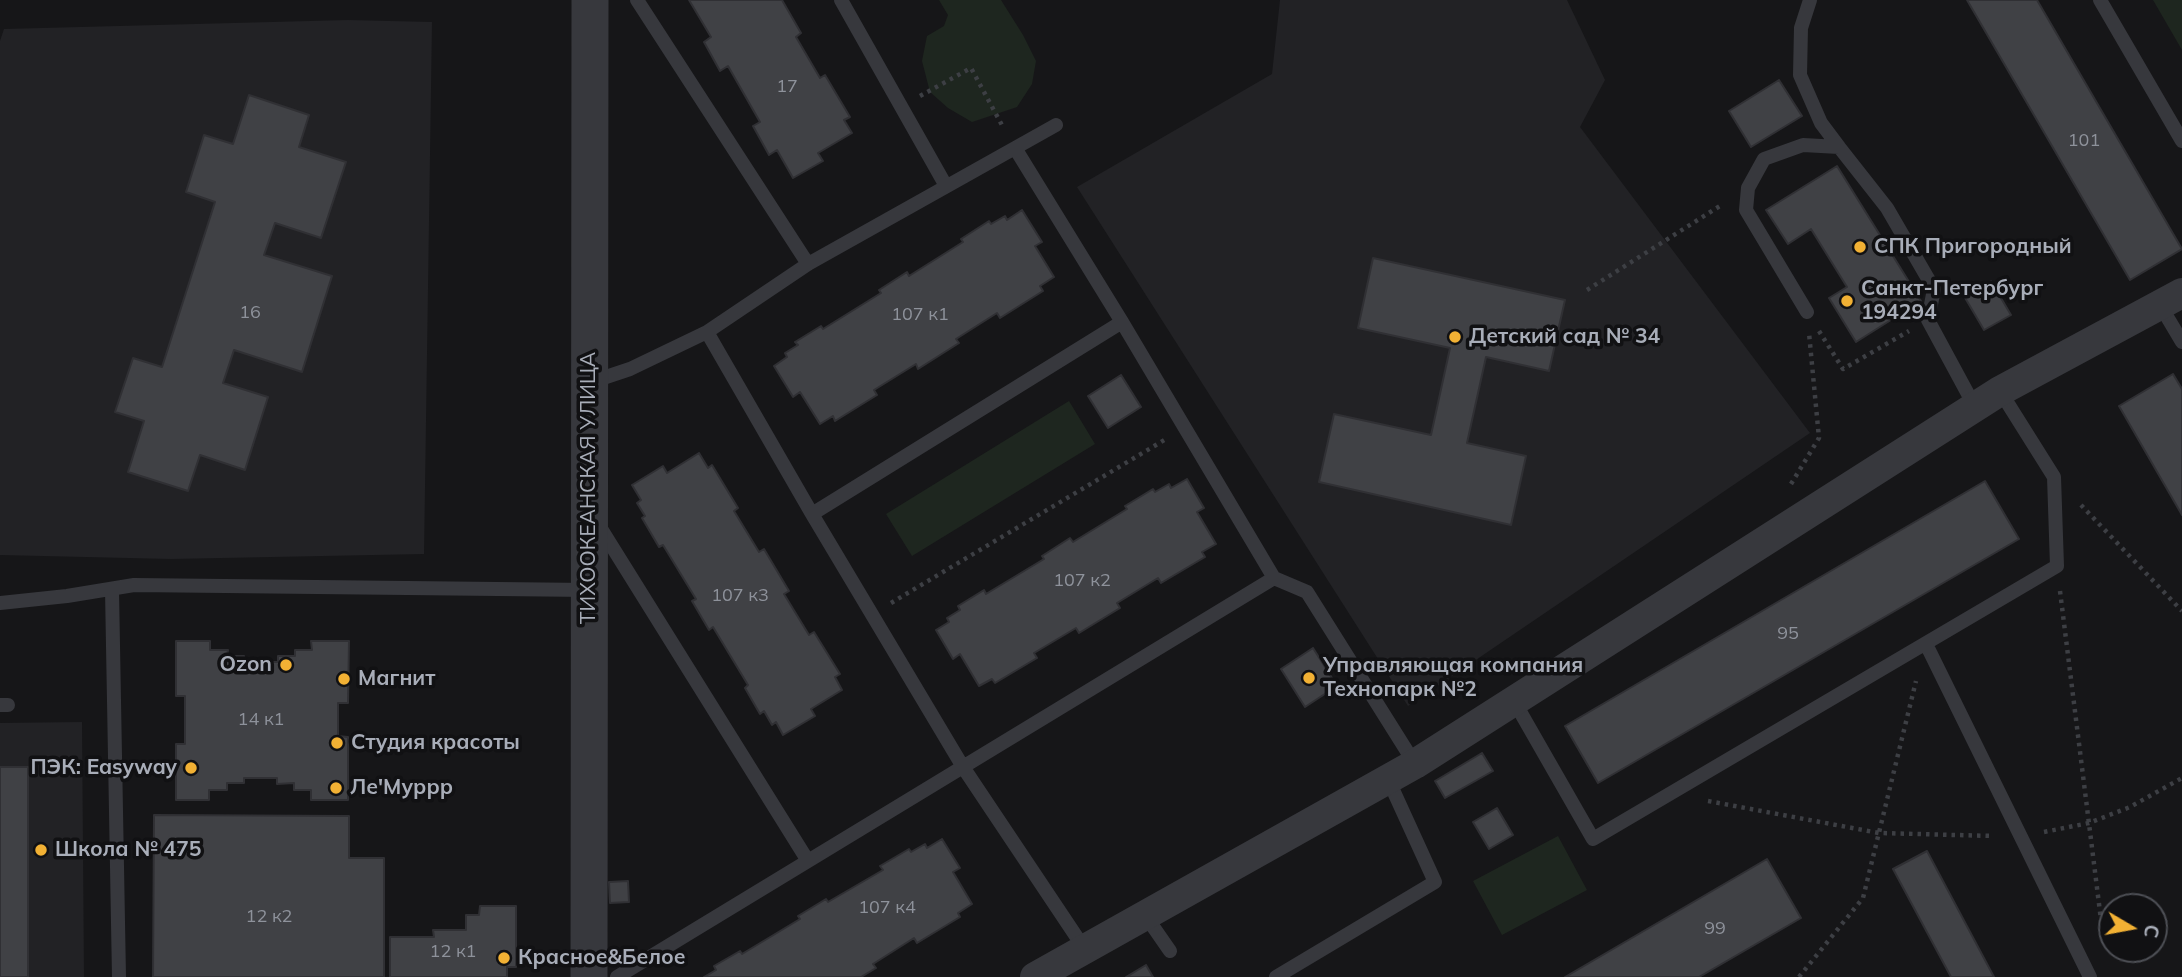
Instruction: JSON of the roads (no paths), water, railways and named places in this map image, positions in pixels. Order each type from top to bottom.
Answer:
[{"type":"street","name":"ТИХООКЕАНСКАЯ УЛИЦА","points":[[589,977],[590,0]]},
{"type":"street","points":[[1035,977],[1415,764],[2000,391],[2171,299]]},
{"type":"lane","points":[[637,0],[808,264]]},
{"type":"lane","points":[[841,0],[946,186]]},
{"type":"lane","points":[[1810,0],[1801,28],[1800,75],[1821,123],[1886,208],[1934,289],[1928,320],[1975,407]]},
{"type":"lane","points":[[2100,0],[2182,141]]},
{"type":"lane","points":[[589,383],[630,369],[707,332],[808,264],[1056,125]]},
{"type":"lane","points":[[1807,312],[1746,210],[1748,188],[1764,159],[1803,145],[1839,147]]},
{"type":"lane","points":[[1015,148],[1274,578],[1307,593],[1415,764]]},
{"type":"lane","points":[[2171,299],[2182,342]]},
{"type":"lane","points":[[812,514],[1122,323]]},
{"type":"lane","points":[[707,332],[963,766],[1084,948]]},
{"type":"lane","points":[[1514,701],[1593,839],[2057,566],[2054,477],[2000,391]]},
{"type":"lane","points":[[590,510],[808,861]]},
{"type":"lane","points":[[617,977],[1274,578]]},
{"type":"lane","points":[[0,603],[113,590],[134,585],[589,590]]},
{"type":"lane","points":[[113,590],[119,977]]},
{"type":"lane","points":[[1926,644],[2090,977]]},
{"type":"lane","points":[[1276,977],[1435,882],[1388,779]]},
{"type":"lane","points":[[1145,915],[1170,951]]},
{"type":"place","name":"СПК Пригородный","points":[[1860,247]]},
{"type":"place","name":"Санкт-Петербург 194294","points":[[1847,301]]},
{"type":"place","name":"Детский сад № 34","points":[[1455,337]]},
{"type":"place","name":"Ozon","points":[[286,665]]},
{"type":"place","name":"Управляющая компания Технопарк №2","points":[[1309,678]]},
{"type":"place","name":"Магнит","points":[[344,679]]},
{"type":"place","name":"Студия красоты","points":[[337,743]]},
{"type":"place","name":"ПЭК: Easyway","points":[[191,768]]},
{"type":"place","name":"Ле'Муррр","points":[[336,788]]},
{"type":"place","name":"Школа № 475","points":[[41,850]]},
{"type":"place","name":"Красное&Белое","points":[[504,958]]}]
